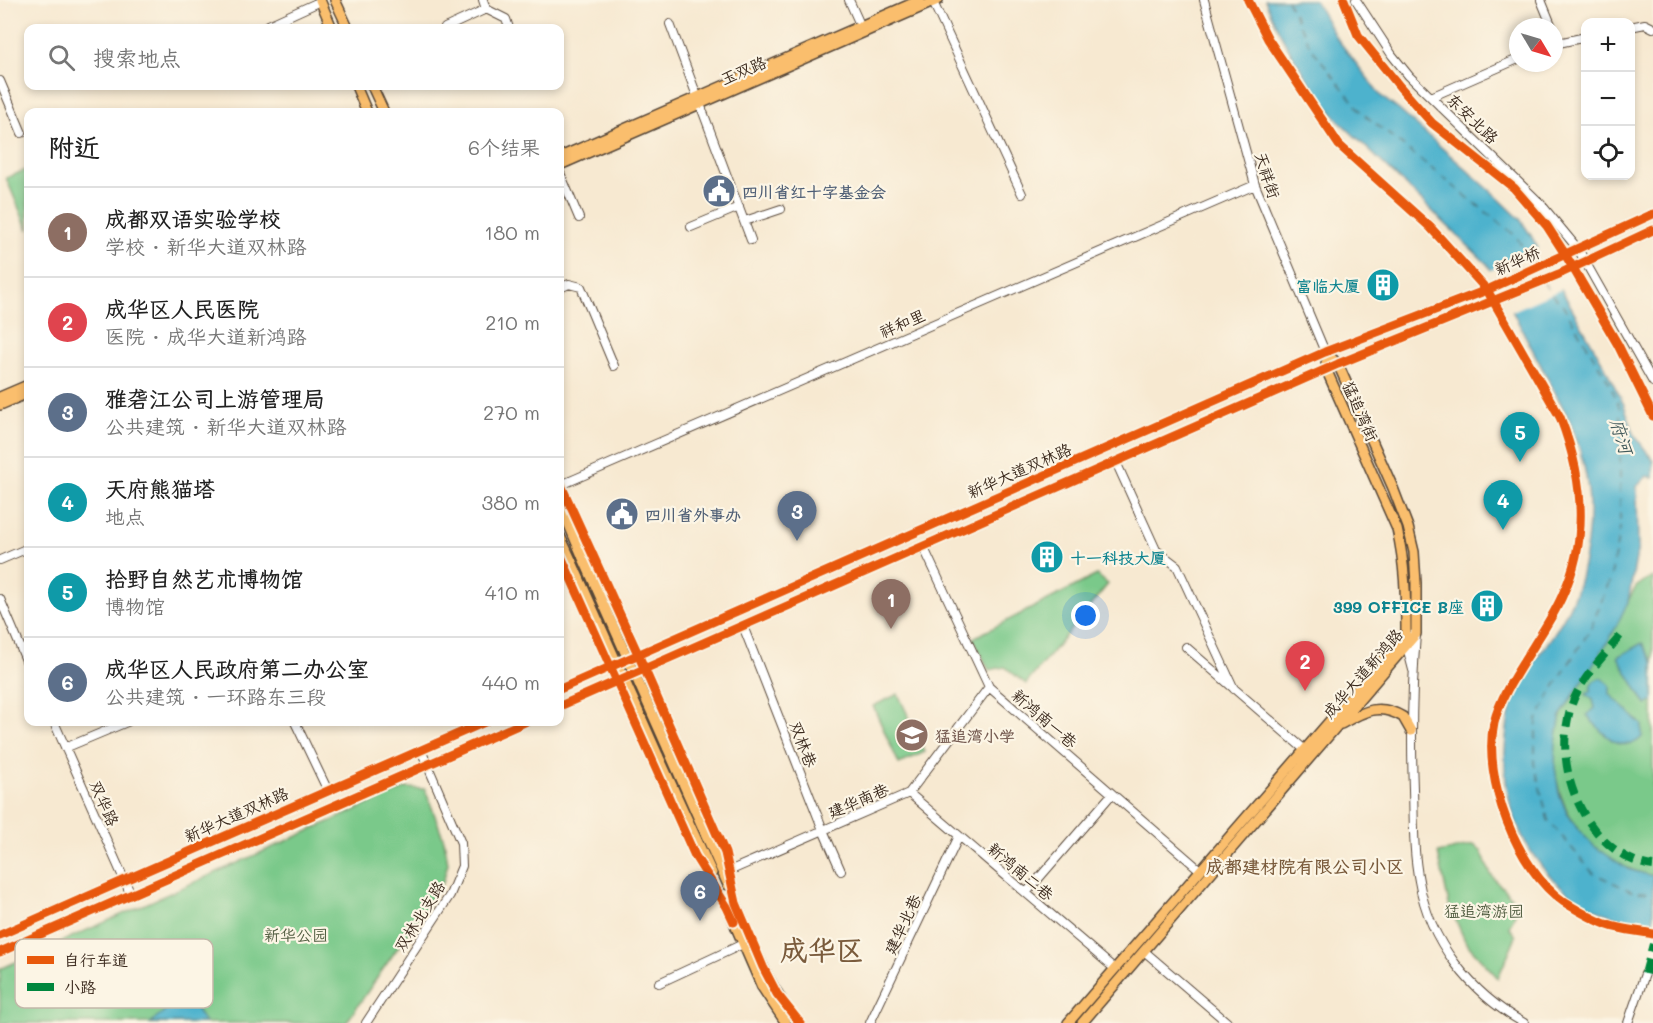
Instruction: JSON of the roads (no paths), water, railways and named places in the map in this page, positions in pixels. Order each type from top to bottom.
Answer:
[{"type":"main road","points":[[321,0],[330,24]]},
{"type":"main road","points":[[335,0],[346,24]]},
{"type":"main road","name":"玉双路","points":[[863,30],[920,0]]},
{"type":"main road","name":"玉双路","points":[[564,155],[935,1]]},
{"type":"main road","points":[[358,90],[365,108]]},
{"type":"main road","points":[[374,90],[382,108]]},
{"type":"main road","name":"玉双路","points":[[564,163],[700,100]]},
{"type":"main road","name":"新华桥","points":[[1494,286],[1653,214]]},
{"type":"main road","name":"新华桥","points":[[1501,297],[1559,274],[1653,230]]},
{"type":"main road","name":"新华大道双林路","points":[[564,686],[1325,352],[1494,286]]},
{"type":"main road","name":"新华大道双林路","points":[[564,704],[1326,369],[1501,297]]},
{"type":"main road","name":"猛追湾街","points":[[1325,352],[1338,364],[1408,527],[1416,583],[1416,634]]},
{"type":"main road","name":"猛追湾街","points":[[1325,352],[1326,369],[1397,529],[1403,555],[1406,586],[1406,633]]},
{"type":"main road","points":[[0,398],[24,387]]},
{"type":"main road","points":[[0,405],[24,395]]},
{"type":"main road","points":[[564,493],[645,669],[725,853],[732,905]]},
{"type":"main road","points":[[564,513],[667,747],[732,905],[743,944],[762,987],[782,1022]]},
{"type":"main road","points":[[564,545],[658,755],[732,905],[771,982],[800,1023]]},
{"type":"main road","points":[[564,563],[695,856],[732,905]]},
{"type":"main road","name":"成华大道新鸿路","points":[[1068,1023],[1406,633]]},
{"type":"main road","name":"成华大道新鸿路","points":[[1082,1023],[1416,634]]},
{"type":"main road","points":[[1336,726],[1368,710],[1378,709],[1403,717],[1411,731]]},
{"type":"main road","name":"新华大道双林路","points":[[0,935],[476,726]]},
{"type":"main road","name":"新华大道双林路","points":[[30,939],[516,726]]},
{"type":"main road","name":"新华大道双林路","points":[[0,952],[15,945]]},
{"type":"street","points":[[270,24],[321,0]]},
{"type":"street","points":[[483,0],[486,9],[506,19],[508,24]]},
{"type":"street","points":[[849,0],[863,30]]},
{"type":"street","name":"天祥街","points":[[1204,0],[1255,185],[1325,352]]},
{"type":"street","name":"东安北路","points":[[1356,0],[1392,55],[1431,97],[1540,203],[1578,249],[1653,382]]},
{"type":"street","points":[[1541,0],[1548,18]]},
{"type":"street","points":[[935,1],[1022,194]]},
{"type":"street","points":[[454,24],[486,9]]},
{"type":"street","points":[[670,24],[751,240]]},
{"type":"street","points":[[1635,26],[1645,24],[1653,28]]},
{"type":"street","points":[[1563,42],[1581,38]]},
{"type":"street","points":[[1431,97],[1509,63]]},
{"type":"street","points":[[0,81],[22,133]]},
{"type":"street","points":[[564,182],[579,218]]},
{"type":"street","name":"祥和里","points":[[564,482],[1255,185]]},
{"type":"street","points":[[691,227],[739,207]]},
{"type":"street","points":[[744,221],[781,209]]},
{"type":"street","points":[[564,286],[569,284],[581,287],[614,366]]},
{"type":"street","points":[[1116,462],[1156,550],[1178,566],[1234,689]]},
{"type":"street","name":"新鸿南一巷","points":[[924,546],[989,687],[1200,870]]},
{"type":"street","points":[[0,560],[24,550]]},
{"type":"street","points":[[0,599],[24,656]]},
{"type":"street","name":"双林巷","points":[[743,626],[841,872]]},
{"type":"street","name":"成华大道新鸿路","points":[[1406,633],[1416,634]]},
{"type":"street","name":"猛追湾街","points":[[1406,633],[1406,645],[1413,670]]},
{"type":"street","name":"猛追湾街","points":[[1416,634],[1411,731],[1415,847],[1419,882],[1425,906],[1438,936],[1456,964],[1494,1003],[1524,1023]]},
{"type":"street","points":[[1186,647],[1305,750]]},
{"type":"street","name":"建华南巷","points":[[729,871],[909,793],[989,687]]},
{"type":"street","name":"双华路","points":[[56,726],[131,895]]},
{"type":"street","points":[[66,748],[118,726]]},
{"type":"street","points":[[297,726],[328,790]]},
{"type":"street","name":"双林北支路","points":[[366,1023],[450,895],[462,866],[460,843],[421,750]]},
{"type":"street","name":"新鸿南二巷","points":[[909,793],[1115,969]]},
{"type":"street","points":[[1026,893],[1112,794]]},
{"type":"street","name":"建华北巷","points":[[870,1023],[959,836]]},
{"type":"street","points":[[659,983],[743,944]]},
{"type":"street","points":[[1144,951],[1228,1023]]},
{"type":"street","points":[[1628,1023],[1645,974]]},
{"type":"water","name":"府河","points":[[1265,0],[1315,0],[1335,36],[1382,97],[1520,219],[1604,365],[1624,405],[1635,436],[1653,460],[1653,478],[1647,476],[1637,486],[1638,547],[1628,602],[1612,635],[1561,715],[1556,742],[1555,767],[1559,793],[1567,813],[1577,828],[1594,846],[1628,869],[1653,876],[1653,924],[1620,918],[1591,907],[1565,890],[1543,868],[1526,843],[1513,814],[1506,783],[1505,744],[1512,705],[1526,672],[1551,638],[1571,603],[1585,553],[1589,514],[1586,477],[1569,419],[1488,265],[1338,120],[1297,63]]},
{"type":"water","points":[[1642,643],[1653,662],[1653,701],[1646,705],[1618,657]]},
{"type":"water","points":[[1602,678],[1610,685],[1610,694],[1642,725],[1642,737],[1634,743],[1627,745],[1612,739],[1604,734],[1587,715],[1595,708],[1593,700],[1586,694],[1591,691],[1593,682]]},
{"type":"water","points":[[167,1008],[196,1008],[205,1023],[150,1023]]},
{"type":"place","name":"四川省红十字基金会","points":[[719,191]]},
{"type":"place","name":"富临大厦","points":[[1383,285]]},
{"type":"place","name":"拾野自然艺术博物馆","points":[[1520,462]]},
{"type":"place","name":"四川省外事办","points":[[622,514]]},
{"type":"place","name":"天府熊猫塔","points":[[1503,530]]},
{"type":"place","name":"雅砻江公司上游管理局","points":[[797,541]]},
{"type":"place","name":"十一科技大厦","points":[[1047,557]]},
{"type":"place","name":"399 OFFICE B座","points":[[1487,606]]},
{"type":"place","name":"成都双语实验学校","points":[[891,629]]},
{"type":"place","name":"成华区人民医院","points":[[1305,691]]},
{"type":"place","name":"猛追湾小学","points":[[912,735]]},
{"type":"place","name":"成华区人民政府第二办公室","points":[[700,921]]},
{"type":"district","name":"成都建材院有限公司小区","points":[[1305,866]]},
{"type":"district","name":"成华区","points":[[822,949]]},
{"type":"park label","name":"猛追湾游园","points":[[1484,910]]},
{"type":"park label","name":"新华公园","points":[[296,934]]}]
